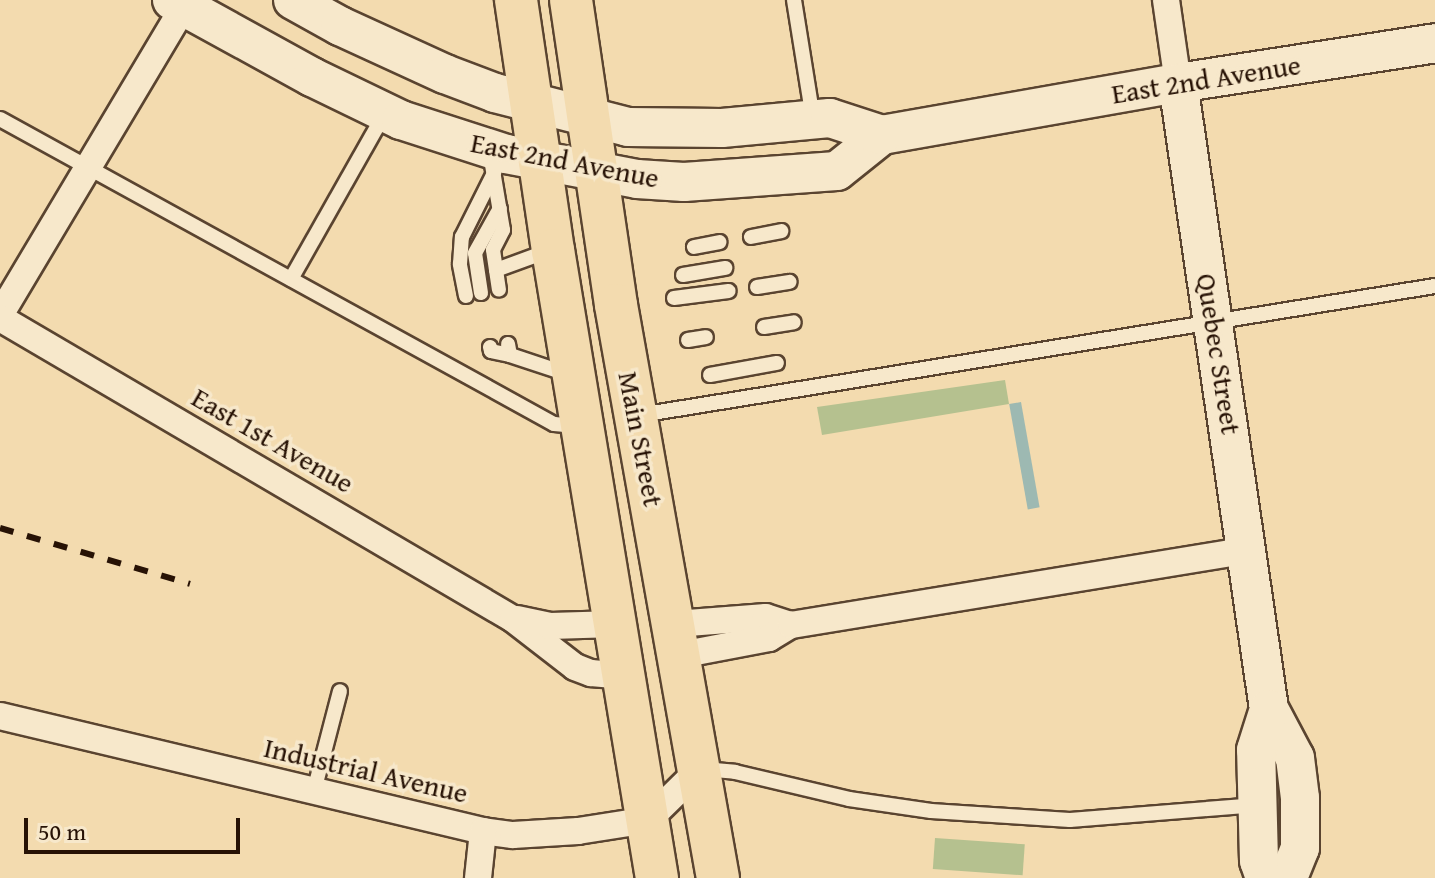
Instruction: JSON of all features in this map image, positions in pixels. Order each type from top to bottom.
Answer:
[{"type":"main road","name":"East 2nd Avenue","points":[[293,0],[411,60],[495,93],[628,127],[751,127],[830,118],[882,135],[1178,83],[1435,43]]},
{"type":"main road","name":"Main Street","points":[[516,0],[581,426],[657,878]]},
{"type":"main road","name":"Main Street","points":[[571,0],[636,415],[701,768],[718,878]]},
{"type":"main road","name":"East 2nd Avenue","points":[[181,2],[385,113],[492,161],[540,160],[597,172],[684,182],[837,171],[882,135]]},
{"type":"main road","name":"Quebec Street","points":[[1178,83],[1269,709],[1295,758],[1300,798],[1300,848],[1288,878]]},
{"type":"main road","name":"Quebec Street","points":[[1265,878],[1259,861],[1256,750],[1269,709]]},
{"type":"street","name":"Quebec Street","points":[[1166,0],[1178,83]]},
{"type":"street","points":[[0,317],[90,168],[181,2]]},
{"type":"street","name":"East 1st Avenue","points":[[0,317],[513,619],[575,667],[591,673],[625,676]]},
{"type":"street","points":[[677,640],[769,638],[791,625],[1248,550]]},
{"type":"street","name":"East 1st Avenue","points":[[513,619],[550,626],[616,624]]},
{"type":"street","name":"Industrial Avenue","points":[[0,716],[483,831],[544,835],[648,820]]},
{"type":"street","points":[[648,820],[701,768]]},
{"type":"street","points":[[478,878],[483,831]]},
{"type":"lane","points":[[794,0],[813,120]]},
{"type":"lane","points":[[291,279],[385,113]]},
{"type":"lane","points":[[0,119],[554,424],[581,426]]},
{"type":"lane","points":[[492,161],[503,230],[493,250],[499,290]]},
{"type":"lane","points":[[492,161],[462,237],[460,264],[474,294],[475,253],[500,208]]},
{"type":"lane","points":[[751,237],[781,231]]},
{"type":"lane","points":[[694,247],[720,242]]},
{"type":"lane","points":[[496,270],[553,250]]},
{"type":"lane","points":[[683,275],[725,268]]},
{"type":"lane","points":[[757,287],[790,282]]},
{"type":"lane","points":[[636,415],[1435,286]]},
{"type":"lane","points":[[674,298],[729,291]]},
{"type":"lane","points":[[764,327],[794,322]]},
{"type":"lane","points":[[688,340],[706,337]]},
{"type":"lane","points":[[490,347],[491,351],[509,350],[573,376]]},
{"type":"lane","points":[[710,375],[777,363]]},
{"type":"lane","points":[[314,791],[340,691]]},
{"type":"lane","points":[[701,768],[735,772],[849,799],[931,811],[1070,820],[1258,805]]},
{"type":"green space","points":[[1005,380],[1009,404],[822,435],[817,407]]},
{"type":"green space","points":[[935,838],[1025,844],[1023,875],[933,869]]},
{"type":"water","points":[[1021,402],[1040,507],[1028,509],[1009,404]]},
{"type":"railway","points":[[0,528],[190,584]]}]
